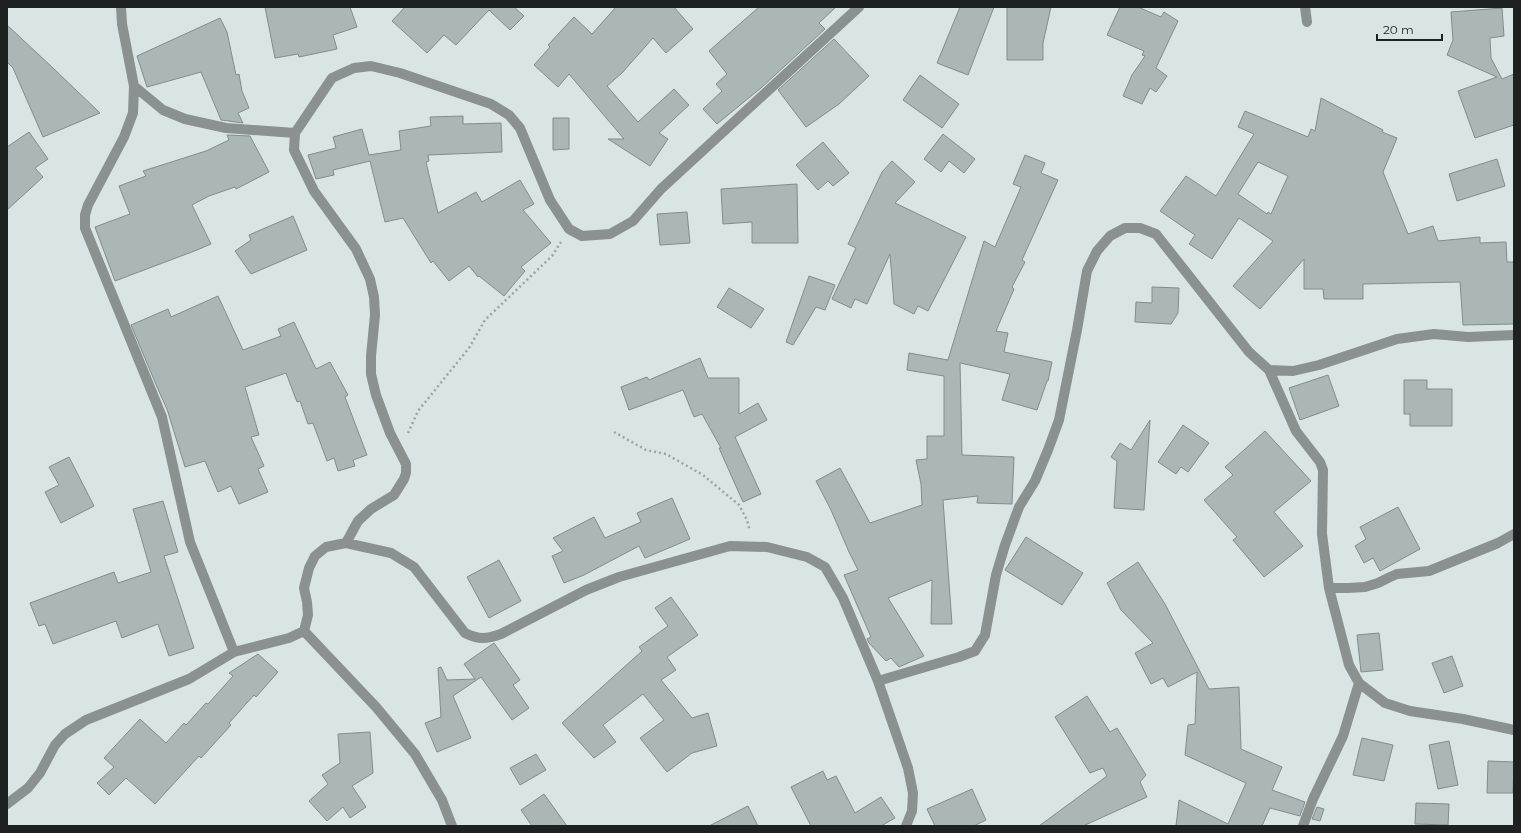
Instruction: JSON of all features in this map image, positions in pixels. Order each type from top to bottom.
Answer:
[{"type":"street","points":[[121,7],[122,24],[134,86],[133,113],[124,137],[88,205],[85,215],[85,228],[162,417],[190,542],[234,652]]},
{"type":"street","points":[[346,543],[358,521],[371,509],[394,495],[404,479],[406,464],[390,433],[376,395],[371,374],[371,356],[375,315],[374,297],[370,278],[356,249],[314,191],[294,150],[295,133],[332,78],[354,68],[371,66],[400,73],[490,104],[509,115],[520,128],[550,200],[569,229],[582,236],[610,234],[633,222],[660,189],[858,7]]},
{"type":"street","points":[[1305,7],[1306,22]]},
{"type":"street","points":[[134,86],[163,110],[185,118],[226,128],[295,133]]},
{"type":"street","points":[[878,681],[959,658],[975,651],[985,635],[996,576],[1005,546],[1019,507],[1035,481],[1059,420],[1087,271],[1097,251],[1110,236],[1125,228],[1140,228],[1156,234],[1249,352],[1269,370],[1296,431],[1320,462],[1323,470],[1322,534],[1329,588],[1349,665],[1359,684],[1385,703],[1410,711],[1463,719],[1514,730]]},
{"type":"street","points":[[1269,370],[1293,371],[1319,365],[1397,338],[1434,334],[1468,337],[1514,335]]},
{"type":"street","points":[[1329,588],[1365,587],[1397,574],[1429,571],[1498,543],[1514,534]]},
{"type":"street","points":[[304,631],[308,615],[304,588],[309,568],[315,556],[326,547],[346,543],[391,553],[414,567],[465,633],[475,638],[489,638],[501,634],[586,590],[619,577],[730,546],[767,547],[807,557],[825,567],[843,598],[878,681],[908,768],[913,793],[912,811],[906,826]]},
{"type":"street","points":[[7,804],[28,788],[40,773],[54,745],[65,734],[86,720],[189,679],[234,652],[289,638],[304,631]]},
{"type":"street","points":[[304,631],[376,707],[415,754],[442,800],[452,826]]},
{"type":"street","points":[[1303,826],[1313,799],[1342,736],[1359,684]]},
{"type":"path","points":[[400,452],[418,411],[469,348],[485,320],[552,256],[569,229]]},
{"type":"path","points":[[614,432],[646,450],[666,454],[703,475],[739,505],[747,520],[754,547]]},
{"type":"building","points":[[265,7],[350,7],[357,27],[333,35],[337,49],[299,57],[298,54],[275,58]]},
{"type":"building","points":[[405,7],[514,7],[524,16],[510,30],[489,10],[456,45],[444,35],[427,53],[392,21]]},
{"type":"building","points":[[616,7],[674,7],[693,29],[666,53],[653,38],[622,73],[607,86],[638,122],[674,89],[689,105],[659,133],[668,139],[650,166],[608,139],[624,139],[569,74],[558,87],[534,65],[550,47],[548,45],[574,17],[592,34]]},
{"type":"building","points":[[759,7],[836,7],[819,23],[825,29],[761,88],[717,124],[703,109],[722,91],[716,84],[727,74],[709,51]]},
{"type":"building","points":[[960,7],[994,7],[968,75],[937,63]]},
{"type":"building","points":[[1007,7],[1051,7],[1043,43],[1043,60],[1007,60]]},
{"type":"building","points":[[1120,7],[1138,7],[1161,17],[1164,12],[1178,21],[1156,68],[1167,76],[1156,92],[1150,88],[1142,104],[1123,96],[1132,75],[1145,56],[1142,55],[1144,51],[1107,35]]},
{"type":"building","points":[[1502,8],[1504,36],[1490,38],[1491,58],[1502,79],[1514,74],[1514,125],[1475,138],[1458,91],[1497,77],[1447,55],[1453,40],[1451,12]]},
{"type":"building","points":[[220,18],[227,32],[236,75],[239,74],[242,91],[249,108],[238,113],[243,123],[221,120],[201,72],[147,87],[137,56]]},
{"type":"building","points":[[7,25],[100,113],[43,137],[13,68],[7,62]]},
{"type":"building","points":[[834,39],[869,76],[839,104],[806,127],[778,90]]},
{"type":"building","points":[[920,75],[959,104],[942,128],[903,100]]},
{"type":"building","points":[[1321,98],[1383,130],[1382,132],[1397,138],[1383,172],[1408,234],[1433,226],[1438,241],[1480,237],[1480,243],[1506,242],[1507,262],[1514,262],[1514,324],[1463,325],[1460,282],[1363,284],[1363,299],[1324,299],[1323,289],[1304,289],[1304,259],[1260,309],[1233,286],[1273,241],[1239,218],[1212,259],[1189,244],[1195,235],[1160,211],[1186,176],[1216,196],[1254,134],[1238,127],[1245,111],[1308,137],[1311,129],[1315,131]],"holes":[[[1258,162],[1288,176],[1271,214],[1268,212],[1267,214],[1238,194]]]},
{"type":"building","points":[[463,116],[463,124],[501,123],[502,152],[428,155],[429,161],[426,162],[438,213],[476,192],[482,202],[520,180],[534,204],[523,210],[551,243],[521,267],[525,271],[504,296],[479,276],[478,277],[469,266],[449,281],[433,261],[431,263],[403,218],[385,222],[370,161],[333,170],[334,175],[316,179],[308,155],[336,148],[333,137],[362,129],[369,155],[401,150],[399,131],[431,126],[430,117]]},
{"type":"building","points":[[553,118],[569,118],[569,149],[553,150]]},
{"type":"building","points":[[29,132],[48,159],[35,168],[43,177],[7,210],[7,147]]},
{"type":"building","points":[[943,134],[975,159],[964,173],[949,161],[941,172],[924,159]]},
{"type":"building","points":[[227,135],[250,136],[269,172],[236,189],[235,187],[209,196],[192,205],[211,244],[115,281],[95,227],[130,214],[119,186],[146,176],[143,171],[206,151],[229,140]]},
{"type":"building","points":[[823,142],[849,173],[833,186],[828,181],[818,190],[796,165]]},
{"type":"building","points":[[1025,155],[1045,163],[1041,173],[1058,180],[1022,260],[1025,262],[1012,287],[1014,289],[996,331],[1008,333],[1004,352],[1052,362],[1048,381],[1037,410],[1002,400],[1010,374],[960,363],[962,455],[1014,457],[1012,504],[977,503],[978,496],[943,500],[952,624],[931,624],[932,580],[888,598],[924,656],[899,667],[891,658],[886,661],[867,639],[871,637],[844,575],[858,570],[816,481],[840,468],[870,523],[922,505],[921,484],[916,460],[927,459],[927,436],[944,436],[944,376],[907,370],[909,353],[948,360],[984,241],[995,247],[1021,187],[1013,184]]},
{"type":"building","points":[[1497,159],[1505,186],[1457,201],[1449,174]]},
{"type":"building","points":[[892,161],[915,182],[895,203],[966,237],[928,311],[918,306],[914,314],[894,304],[890,254],[867,304],[855,299],[851,308],[832,299],[856,248],[848,244],[882,172]]},
{"type":"building","points":[[797,184],[798,243],[752,243],[752,222],[723,224],[721,189]]},
{"type":"building","points":[[687,212],[690,243],[660,245],[657,214]]},
{"type":"building","points":[[293,216],[307,250],[251,274],[235,251],[251,240],[249,235]]},
{"type":"building","points":[[809,276],[835,285],[825,310],[816,307],[793,345],[786,342]]},
{"type":"building","points":[[1152,287],[1179,288],[1178,313],[1171,324],[1135,322],[1136,302],[1152,303]]},
{"type":"building","points":[[729,288],[764,309],[751,328],[717,307]]},
{"type":"building","points":[[218,296],[243,350],[281,336],[278,329],[294,322],[316,369],[330,362],[348,395],[345,397],[367,455],[353,460],[355,466],[338,471],[334,458],[327,461],[313,423],[308,424],[300,401],[297,402],[286,373],[245,387],[259,435],[251,437],[264,466],[258,469],[268,492],[239,504],[231,486],[218,492],[205,461],[185,467],[167,409],[131,325],[168,309],[171,317]]},
{"type":"building","points":[[700,358],[708,378],[739,378],[739,414],[758,403],[767,420],[735,437],[761,494],[743,502],[719,448],[721,448],[702,414],[694,417],[683,390],[629,410],[621,387],[647,377],[649,380]]},
{"type":"building","points":[[1328,375],[1339,406],[1300,420],[1289,388]]},
{"type":"building","points":[[1404,380],[1427,380],[1427,389],[1452,389],[1452,426],[1410,426],[1410,414],[1404,414]]},
{"type":"building","points":[[1150,420],[1144,510],[1114,508],[1117,461],[1111,457],[1120,443],[1131,450]]},
{"type":"building","points":[[1183,425],[1209,443],[1188,472],[1181,467],[1176,474],[1158,462]]},
{"type":"building","points":[[1265,431],[1311,481],[1274,512],[1303,546],[1264,577],[1233,540],[1237,537],[1204,500],[1233,475],[1225,467]]},
{"type":"building","points":[[69,457],[94,506],[61,523],[45,492],[59,485],[49,467]]},
{"type":"building","points":[[672,498],[690,539],[645,558],[639,546],[584,575],[564,583],[552,556],[563,551],[553,538],[594,517],[605,538],[641,522],[637,513]]},
{"type":"building","points":[[163,501],[178,552],[164,556],[194,648],[169,656],[158,624],[122,638],[116,621],[53,644],[45,624],[39,626],[30,603],[114,572],[118,583],[151,572],[133,509]]},
{"type":"building","points":[[1398,507],[1420,549],[1380,571],[1373,558],[1364,563],[1355,546],[1366,539],[1360,527]]},
{"type":"building","points":[[1026,537],[1083,573],[1062,605],[1005,570]]},
{"type":"building","points":[[499,560],[521,601],[489,618],[467,577]]},
{"type":"building","points":[[1138,562],[1165,604],[1209,689],[1239,687],[1241,749],[1282,767],[1272,790],[1305,802],[1300,816],[1270,808],[1262,826],[1176,826],[1179,800],[1228,824],[1246,783],[1185,755],[1188,725],[1195,724],[1197,672],[1168,687],[1163,678],[1151,684],[1135,653],[1153,643],[1121,610],[1107,583]]},
{"type":"building","points":[[671,597],[698,635],[667,657],[676,670],[661,680],[692,718],[708,713],[717,746],[692,753],[667,772],[640,738],[664,720],[643,694],[603,725],[616,742],[594,758],[562,723],[642,651],[639,647],[668,626],[655,608]]},
{"type":"building","points":[[1379,633],[1383,670],[1361,672],[1357,635]]},
{"type":"building","points":[[494,643],[520,680],[513,685],[529,708],[512,720],[481,677],[453,696],[471,738],[437,752],[425,723],[441,717],[438,668],[441,667],[447,680],[475,679],[464,664]]},
{"type":"building","points":[[258,654],[278,672],[256,697],[254,695],[229,723],[231,725],[201,758],[199,756],[155,804],[126,778],[109,795],[97,783],[114,767],[104,758],[140,719],[166,743],[184,723],[186,725],[206,703],[208,704],[233,676],[229,673]]},
{"type":"building","points":[[1452,656],[1463,686],[1444,693],[1432,663]]},
{"type":"building","points":[[1087,696],[1110,732],[1117,728],[1146,775],[1140,782],[1147,797],[1083,826],[1039,826],[1107,776],[1103,768],[1090,773],[1055,717]]},
{"type":"building","points":[[370,732],[373,773],[352,786],[366,807],[350,818],[343,807],[327,821],[309,801],[328,784],[322,775],[340,763],[338,734]]},
{"type":"building","points":[[1362,738],[1393,745],[1384,781],[1353,775]]},
{"type":"building","points":[[1449,741],[1458,785],[1438,789],[1429,745]]},
{"type":"building","points":[[536,754],[546,770],[520,785],[510,768]]},
{"type":"building","points":[[1488,761],[1514,762],[1513,793],[1487,793]]},
{"type":"building","points":[[823,771],[827,780],[836,776],[855,813],[881,797],[895,818],[881,826],[811,826],[791,787]]},
{"type":"building","points":[[972,789],[986,820],[974,826],[935,826],[927,809]]},
{"type":"building","points":[[544,794],[567,826],[532,826],[521,810]]},
{"type":"building","points":[[1416,803],[1449,804],[1448,825],[1415,824]]},
{"type":"building","points":[[748,806],[758,826],[709,826]]},
{"type":"building","points":[[1317,807],[1324,809],[1320,821],[1312,819]]}]
